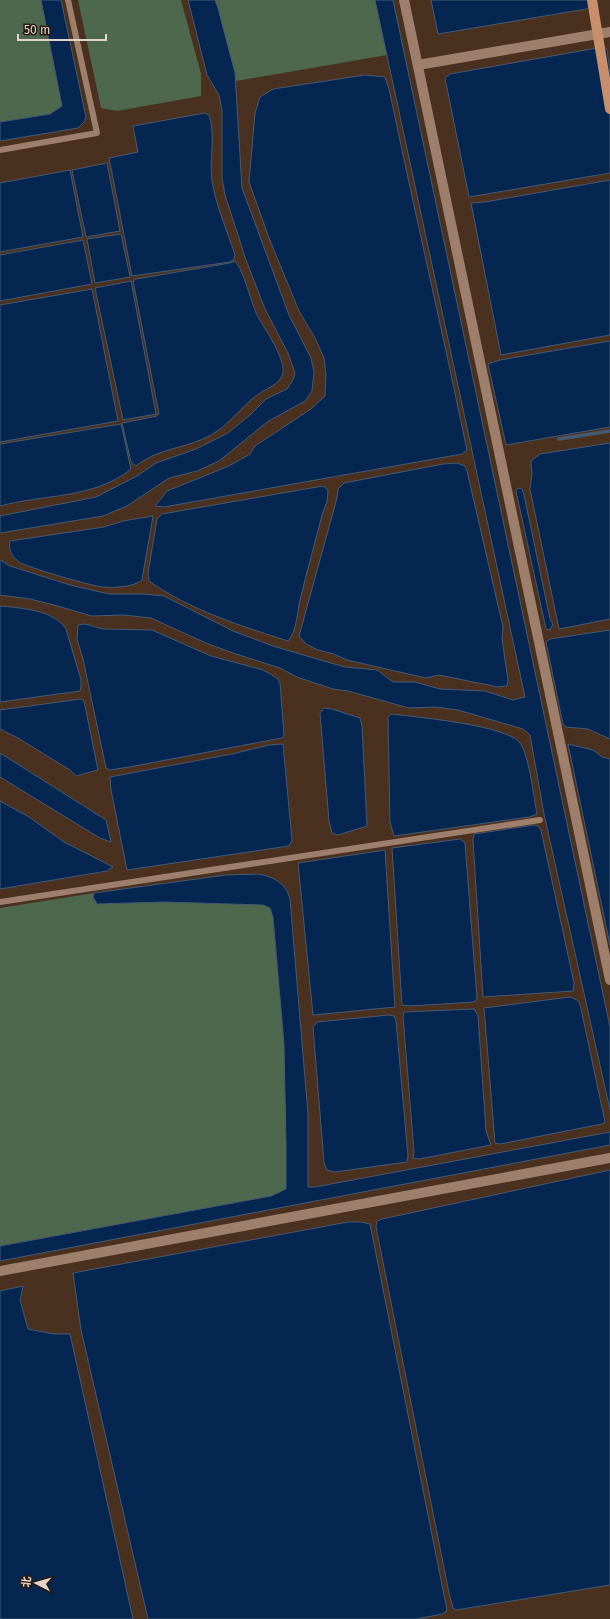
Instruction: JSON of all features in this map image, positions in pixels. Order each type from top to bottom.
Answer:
[{"type":"main road","points":[[592,0],[610,109]]},
{"type":"street","points":[[404,0],[610,980]]},
{"type":"street","points":[[418,65],[610,32]]},
{"type":"street","points":[[0,1272],[610,1158]]},
{"type":"lane","points":[[0,150],[97,133],[68,0]]},
{"type":"lane","points":[[0,902],[540,820]]},
{"type":"green space","points":[[0,0],[41,0],[62,106],[50,114],[0,122]]},
{"type":"green space","points":[[78,0],[181,0],[201,74],[201,96],[117,111],[101,108]]},
{"type":"green space","points":[[215,0],[375,0],[387,55],[236,81]]},
{"type":"green space","points":[[94,893],[93,897],[97,904],[164,902],[263,905],[270,908],[273,917],[284,1044],[286,1189],[271,1196],[0,1246],[0,908]]},
{"type":"water","points":[[41,0],[61,0],[86,117],[84,122],[78,128],[0,141],[0,122],[50,114],[62,106]]},
{"type":"water","points":[[188,0],[215,0],[218,8],[235,73],[242,188],[289,315],[311,358],[314,372],[312,391],[305,401],[267,422],[219,461],[197,471],[169,478],[127,506],[103,516],[0,533],[0,516],[96,497],[137,476],[156,463],[196,449],[228,433],[250,415],[266,399],[287,389],[293,380],[295,373],[288,353],[265,309],[246,260],[225,195],[222,178],[222,110],[219,95],[207,75]]},
{"type":"water","points":[[375,0],[393,0],[610,1027],[610,1110],[544,814],[530,735],[523,729],[458,710],[436,707],[409,708],[348,691],[333,689],[297,677],[280,668],[206,643],[151,618],[124,615],[92,616],[30,599],[0,595],[0,560],[10,566],[70,585],[109,594],[143,594],[164,596],[233,631],[273,646],[345,667],[377,670],[393,682],[415,682],[440,689],[485,691],[513,700],[525,697]]},
{"type":"water","points":[[431,0],[591,0],[589,7],[586,9],[438,34]]},
{"type":"water","points":[[603,47],[607,49],[610,73],[610,173],[469,197],[445,78],[450,74]]},
{"type":"water","points":[[365,75],[385,77],[389,89],[467,450],[462,454],[164,507],[155,506],[167,491],[229,466],[250,454],[255,446],[311,409],[325,396],[326,375],[324,358],[315,338],[299,311],[269,238],[249,182],[255,113],[260,97],[273,89]]},
{"type":"water","points":[[205,113],[209,115],[212,131],[212,181],[219,209],[235,255],[234,259],[230,262],[132,276],[109,158],[138,152],[133,126]]},
{"type":"water","points":[[107,163],[120,231],[86,237],[72,170]]},
{"type":"water","points":[[70,170],[83,237],[0,252],[0,183]]},
{"type":"water","points":[[610,180],[610,335],[501,355],[471,203],[485,202]]},
{"type":"water","points":[[121,234],[130,277],[95,283],[87,239]]},
{"type":"water","points":[[83,240],[92,284],[0,301],[0,255]]},
{"type":"water","points":[[235,261],[244,279],[255,311],[278,351],[283,366],[282,376],[273,386],[257,395],[224,426],[211,435],[202,440],[154,455],[136,466],[131,462],[122,423],[157,416],[159,414],[133,281],[136,279]]},
{"type":"water","points":[[131,281],[156,414],[123,420],[95,288]]},
{"type":"water","points":[[92,289],[118,421],[0,442],[0,305]]},
{"type":"water","points":[[610,341],[610,427],[506,445],[488,364],[500,360]]},
{"type":"water","points":[[121,424],[131,469],[117,479],[85,491],[0,506],[0,444]]},
{"type":"water","points":[[610,443],[610,619],[559,629],[530,489],[532,474],[531,461],[540,454]]},
{"type":"water","points":[[457,463],[465,466],[467,471],[503,627],[502,639],[508,680],[507,686],[498,687],[439,675],[426,678],[347,660],[334,654],[318,650],[306,644],[299,636],[337,498],[338,489],[344,483],[443,464]]},
{"type":"water","points":[[323,486],[328,490],[327,501],[303,589],[295,627],[288,641],[234,623],[199,609],[149,581],[148,573],[157,519],[162,514]]},
{"type":"water","points":[[518,488],[522,489],[524,495],[550,619],[553,624],[550,630],[546,629],[516,491]]},
{"type":"water","points":[[153,516],[142,580],[129,586],[104,587],[87,584],[60,576],[24,565],[19,562],[10,550],[10,541],[104,527],[123,521]]},
{"type":"water","points":[[0,606],[37,611],[54,618],[61,623],[66,629],[81,680],[80,691],[0,702]]},
{"type":"water","points":[[85,624],[103,629],[152,630],[211,656],[263,670],[272,675],[278,679],[280,683],[284,735],[282,738],[129,767],[110,770],[106,768],[83,659],[77,639],[78,625]]},
{"type":"water","points":[[610,630],[610,739],[588,729],[566,727],[563,724],[546,642],[550,639]]},
{"type":"water","points":[[81,699],[84,701],[98,770],[76,776],[70,770],[18,738],[0,729],[0,710]]},
{"type":"water","points":[[324,708],[360,718],[362,726],[367,826],[338,835],[332,833],[329,821],[320,713]]},
{"type":"water","points":[[391,714],[460,723],[498,731],[512,737],[520,743],[526,757],[537,814],[529,817],[394,836],[390,822],[388,717]]},
{"type":"water","points":[[283,744],[292,840],[289,846],[127,870],[111,790],[110,777],[232,754],[269,745]]},
{"type":"water","points":[[568,744],[593,750],[602,757],[610,759],[610,945]]},
{"type":"water","points":[[0,753],[106,820],[111,842],[100,838],[0,777]]},
{"type":"water","points":[[0,801],[29,817],[64,842],[113,867],[107,871],[0,889]]},
{"type":"water","points":[[534,825],[538,826],[541,830],[574,983],[573,991],[483,997],[473,840],[474,834]]},
{"type":"water","points":[[460,839],[465,843],[477,999],[474,1002],[410,1006],[402,1005],[392,848]]},
{"type":"water","points":[[385,850],[395,1007],[313,1015],[298,863]]},
{"type":"water","points":[[258,874],[274,879],[282,885],[286,889],[290,899],[308,1114],[308,1187],[315,1187],[610,1132],[610,1145],[0,1261],[0,1246],[271,1196],[286,1189],[284,1044],[273,917],[270,908],[263,905],[164,902],[97,904],[93,897],[94,893],[226,875]]},
{"type":"water","points":[[570,997],[577,1000],[580,1004],[605,1122],[602,1124],[500,1144],[495,1143],[484,1008]]},
{"type":"water","points":[[474,1009],[478,1016],[486,1131],[491,1145],[419,1159],[413,1158],[414,1152],[403,1016],[404,1012]]},
{"type":"water","points":[[389,1015],[394,1016],[396,1021],[408,1156],[407,1162],[335,1172],[327,1170],[324,1163],[313,1027],[317,1022]]},
{"type":"water","points":[[610,1170],[610,1585],[456,1610],[453,1608],[449,1593],[376,1227],[377,1221]]},
{"type":"water","points":[[348,1222],[370,1224],[447,1610],[443,1614],[416,1619],[148,1619],[81,1330],[73,1273]]},
{"type":"water","points":[[23,1286],[20,1300],[28,1329],[54,1334],[70,1334],[133,1619],[0,1619],[0,1291]]},
{"type":"waterway","points":[[559,439],[610,431]]}]
